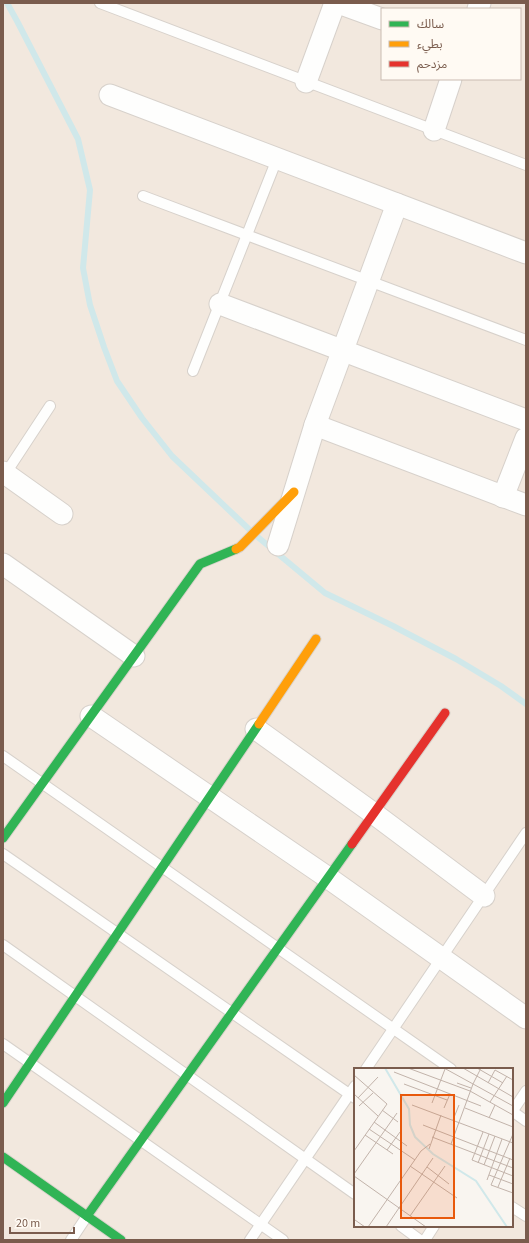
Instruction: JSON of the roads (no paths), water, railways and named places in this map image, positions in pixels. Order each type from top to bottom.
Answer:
[{"type":"street","points":[[306,82],[335,3]]},
{"type":"street","points":[[338,3],[381,19]]},
{"type":"street","points":[[434,130],[450,80]]},
{"type":"street","points":[[110,95],[397,204],[524,246]]},
{"type":"street","points":[[278,545],[315,425],[397,204]]},
{"type":"street","points":[[220,304],[526,420]]},
{"type":"street","points":[[315,425],[526,505]]},
{"type":"street","points":[[504,497],[526,438]]},
{"type":"street","points":[[4,475],[62,514]]},
{"type":"street","points":[[3,838],[200,564],[240,547],[294,492]]},
{"type":"street","points":[[3,564],[134,656]]},
{"type":"street","points":[[3,1103],[316,639]]},
{"type":"street","points":[[87,1216],[445,712]]},
{"type":"street","points":[[91,716],[327,877],[526,1018]]},
{"type":"street","points":[[256,729],[373,813],[484,896]]},
{"type":"street","points":[[3,1157],[121,1240]]},
{"type":"lane","points":[[100,3],[526,165]]},
{"type":"lane","points":[[193,371],[277,159]]},
{"type":"lane","points":[[143,196],[526,340]]},
{"type":"lane","points":[[4,475],[50,406]]},
{"type":"lane","points":[[3,756],[450,1068]]},
{"type":"lane","points":[[367,1068],[526,833]]},
{"type":"lane","points":[[3,854],[231,1013],[353,1093],[250,1240]]},
{"type":"lane","points":[[3,945],[354,1193]]},
{"type":"lane","points":[[3,1044],[283,1240]]},
{"type":"lane","points":[[513,1110],[526,1091]]},
{"type":"lane","points":[[513,1113],[526,1121]]},
{"type":"lane","points":[[513,1208],[526,1216]]},
{"type":"lane","points":[[71,1240],[87,1216]]},
{"type":"lane","points":[[402,1227],[420,1240]]},
{"type":"lane","points":[[425,1240],[433,1227]]},
{"type":"waterway","points":[[7,3],[78,139],[90,190],[83,268],[90,305],[117,381],[142,418],[172,456],[253,533],[325,593],[456,659],[501,686],[526,704]]}]
